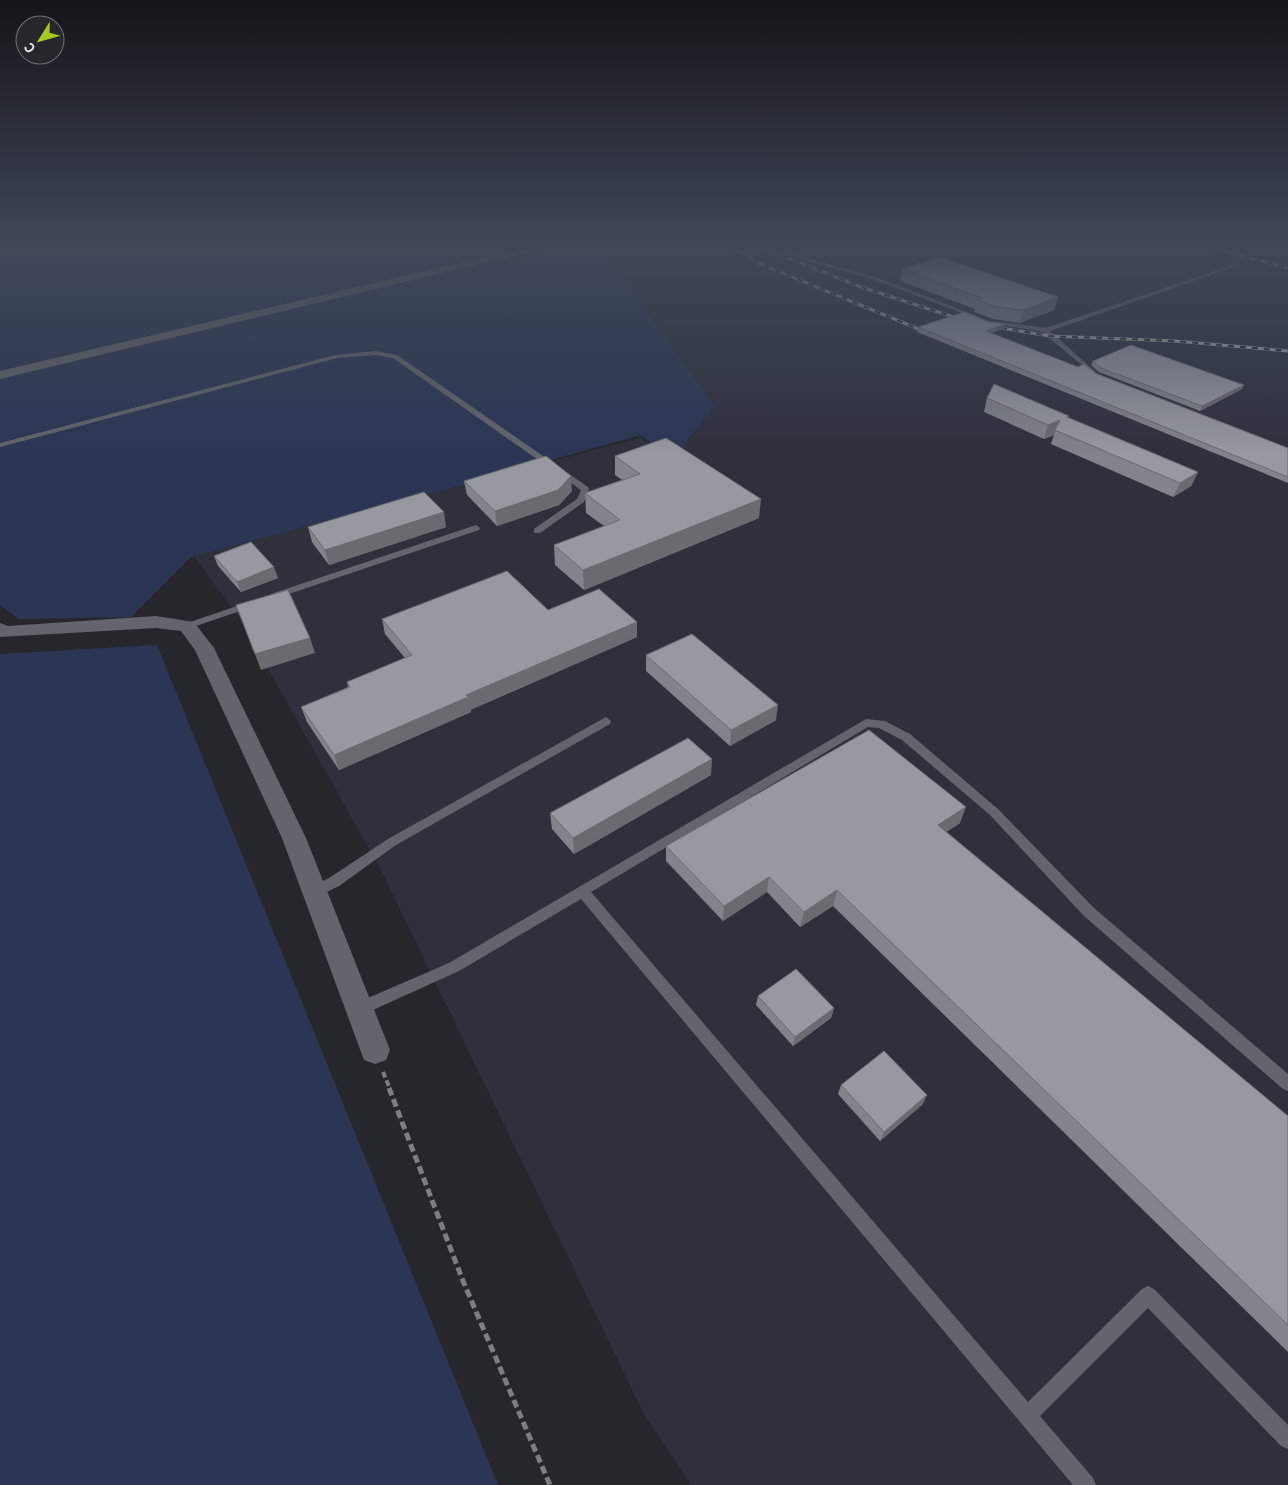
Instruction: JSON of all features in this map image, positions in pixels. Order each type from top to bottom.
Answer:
[{"type":"street","points":[[0,375],[245,316]]},
{"type":"street","points":[[0,629],[4,632],[156,622],[187,626],[204,648],[294,838],[375,1050]]},
{"type":"lane","points":[[974,316],[992,323],[1046,330],[1086,316]]},
{"type":"lane","points":[[1046,330],[1050,336],[1096,375],[1105,378]]},
{"type":"lane","points":[[0,445],[337,356],[375,353],[395,356],[585,489],[580,500],[537,532]]},
{"type":"lane","points":[[187,626],[476,528]]},
{"type":"lane","points":[[314,892],[334,882],[392,842],[606,721]]},
{"type":"lane","points":[[359,1009],[454,967],[866,723],[881,724],[906,737],[994,812],[1089,912],[1288,1084]]},
{"type":"lane","points":[[582,891],[1086,1485]]},
{"type":"lane","points":[[1027,1416],[1148,1295],[1288,1439]]},
{"type":"path","points":[[375,1050],[464,1281],[550,1485]]},
{"type":"shaded area","points":[[0,316],[650,316],[715,405],[674,459],[641,435],[463,485],[191,557],[131,617],[19,619],[0,605]]},
{"type":"shaded area","points":[[650,316],[1288,316],[1288,1485],[691,1485],[644,1414],[382,872],[241,620],[193,555],[640,438],[674,458],[715,405]]},
{"type":"shaded area","points":[[157,645],[498,1485],[0,1485],[0,654]]},
{"type":"building","points":[[951,316],[975,316],[990,322],[1006,324],[986,331],[1078,367],[1084,364],[1095,373],[1288,448],[1288,477],[918,327]]},
{"type":"building","points":[[1131,345],[1244,385],[1202,406],[1101,368],[1093,361]]},
{"type":"building","points":[[994,384],[1198,472],[1180,483],[1055,430],[1060,420],[1048,425],[987,398]]},
{"type":"building","points":[[666,438],[761,499],[583,570],[554,545],[620,520],[585,493],[640,474],[615,456]]},
{"type":"building","points":[[546,456],[571,476],[558,490],[495,511],[464,481]]},
{"type":"building","points":[[424,492],[444,512],[325,550],[308,527]]},
{"type":"building","points":[[251,542],[274,567],[237,582],[214,556]]},
{"type":"building","points":[[507,571],[548,610],[599,589],[637,622],[466,695],[468,697],[334,755],[301,707],[350,687],[347,682],[412,655],[382,619]]},
{"type":"building","points":[[288,590],[310,638],[255,654],[236,605]]},
{"type":"building","points":[[692,634],[778,705],[731,730],[646,655]]},
{"type":"building","points":[[869,730],[966,807],[938,825],[1288,1116],[1288,1325],[837,890],[804,912],[769,877],[724,906],[666,846]]},
{"type":"building","points":[[688,738],[712,759],[573,838],[550,813]]},
{"type":"building","points":[[796,969],[834,1008],[795,1037],[758,996]]},
{"type":"building","points":[[884,1051],[927,1095],[884,1132],[841,1085]]},
{"type":"railway","points":[[888,316],[931,334]]},
{"type":"railway","points":[[952,316],[963,320]]},
{"type":"railway","points":[[989,326],[1050,336],[1175,341],[1288,351]]}]
